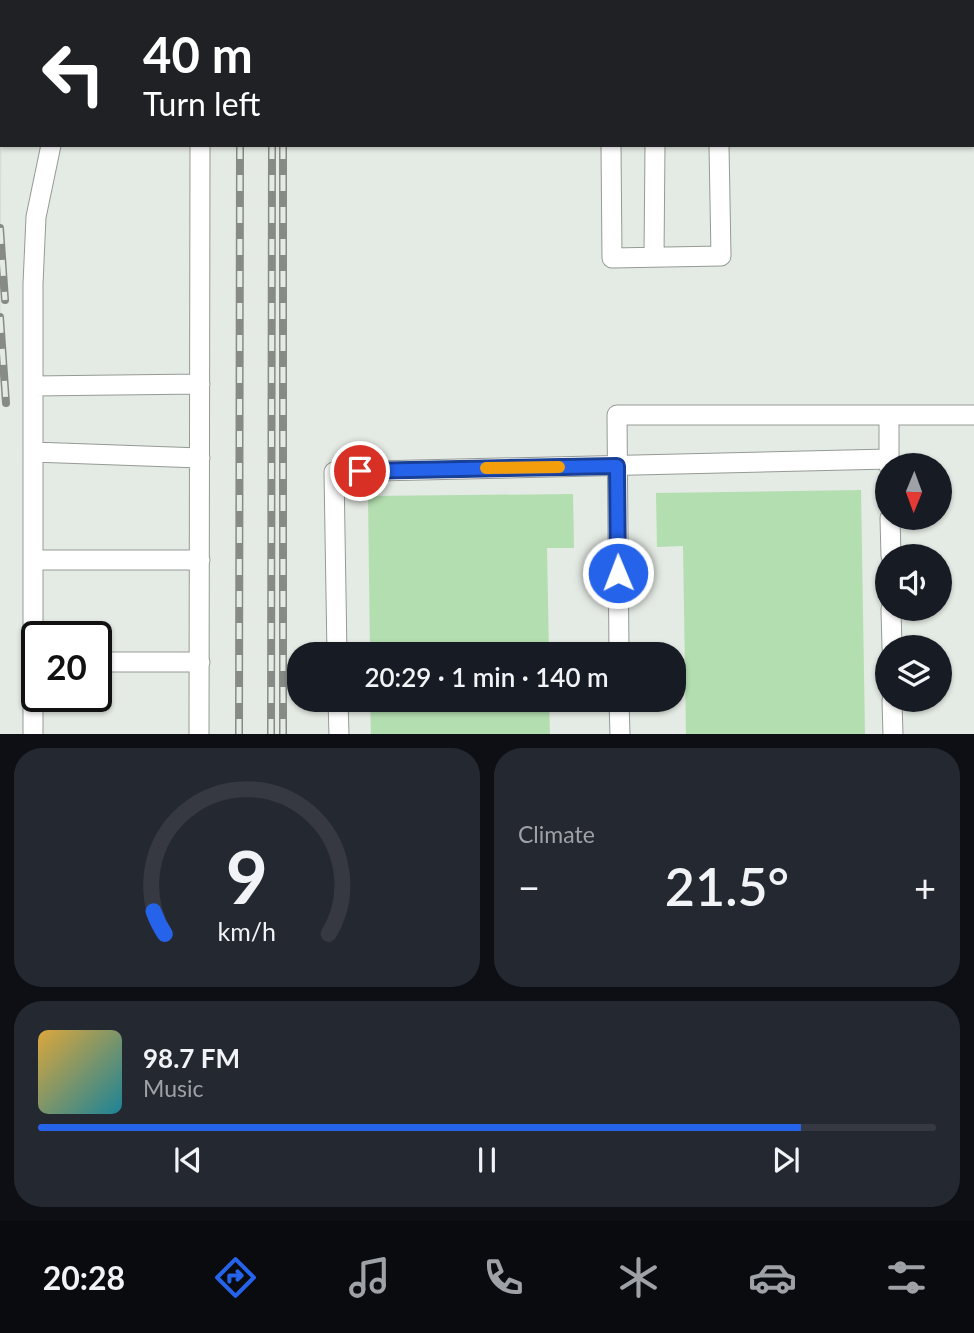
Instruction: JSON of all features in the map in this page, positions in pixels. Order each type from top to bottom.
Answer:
[{"type":"lane","points":[[34,621],[33,284],[36,217],[51,147]]},
{"type":"lane","points":[[200,147],[200,734]]},
{"type":"lane","points":[[611,147],[612,258],[721,256],[719,147]]},
{"type":"lane","points":[[654,257],[655,147]]},
{"type":"lane","points":[[33,386],[200,384]]},
{"type":"lane","points":[[619,642],[617,415],[974,415]]},
{"type":"lane","points":[[889,415],[889,453]]},
{"type":"lane","points":[[33,452],[200,458]]},
{"type":"lane","points":[[337,642],[334,472],[875,462]]},
{"type":"lane","points":[[33,560],[200,560]]},
{"type":"lane","points":[[112,662],[200,663]]},
{"type":"lane","points":[[33,734],[34,712]]},
{"type":"lane","points":[[338,712],[339,734]]},
{"type":"lane","points":[[619,712],[620,734]]},
{"type":"lane","points":[[892,712],[893,734]]},
{"type":"shaded area","points":[[0,147],[1,147],[0,414]]},
{"type":"building","points":[[861,490],[865,734],[686,734],[683,546],[657,547],[656,493]]},
{"type":"building","points":[[573,494],[574,548],[547,548],[549,642],[370,642],[368,496]]},
{"type":"building","points":[[370,712],[549,712],[550,734],[371,734]]},
{"type":"railway","points":[[239,734],[240,147]]},
{"type":"railway","points":[[271,734],[272,147]]},
{"type":"railway","points":[[283,147],[283,734]]},
{"type":"railway","points":[[0,228],[5,300]]},
{"type":"railway","points":[[0,317],[6,403]]},
{"type":"slow traffic","points":[[486,468],[559,467]]},
{"type":"route","points":[[360,471],[617,466],[618,573]]}]
